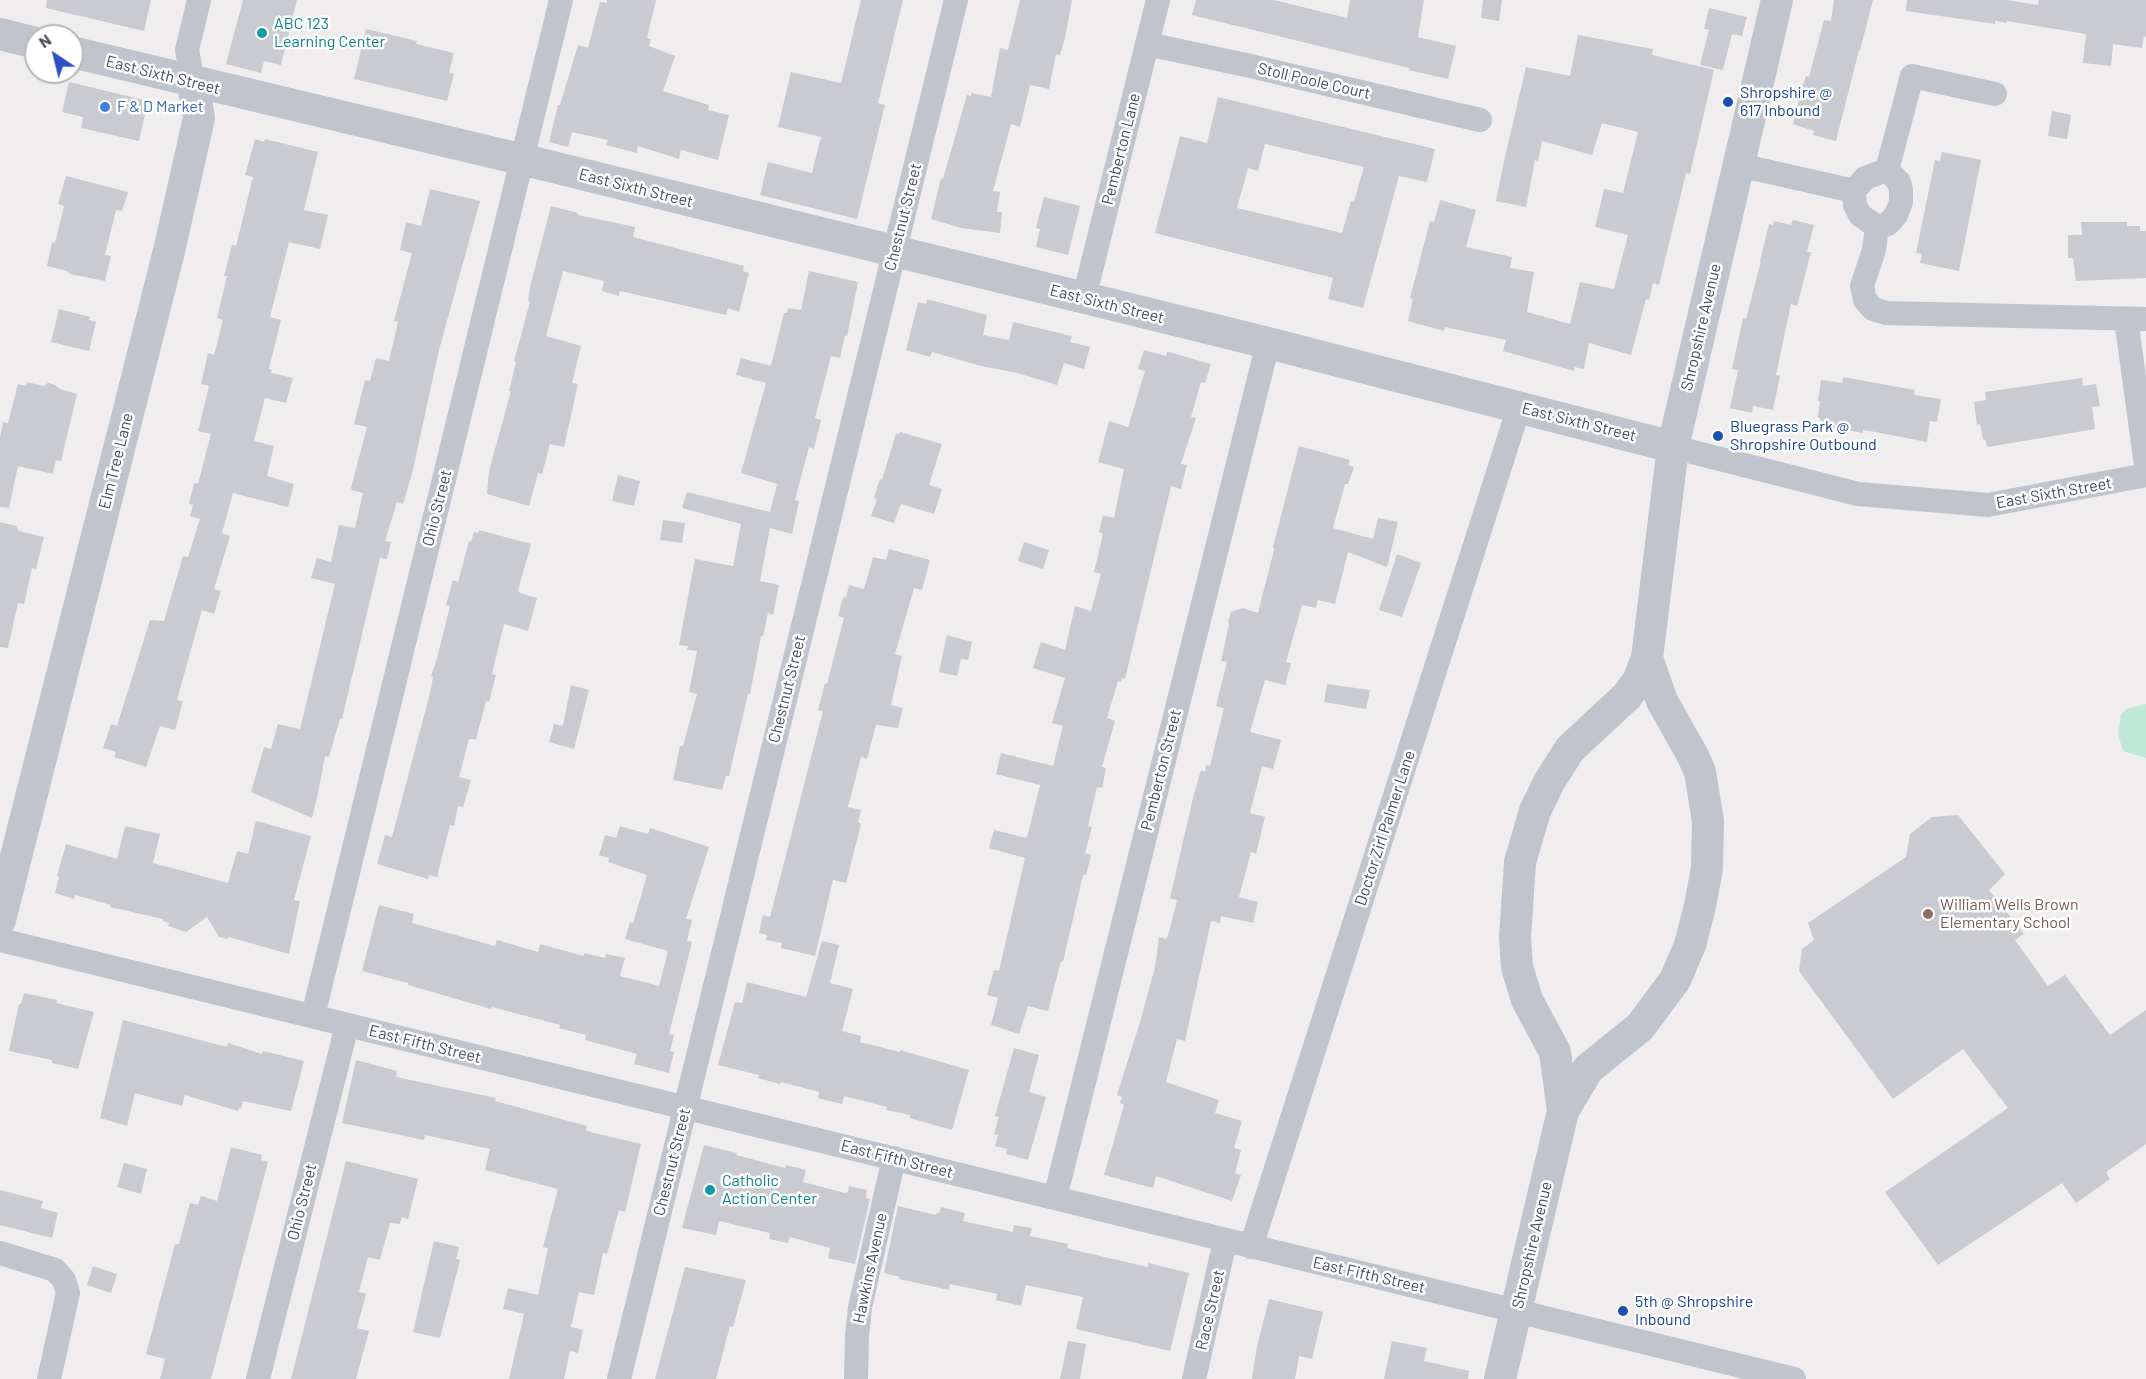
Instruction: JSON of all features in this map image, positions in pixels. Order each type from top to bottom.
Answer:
[{"type":"street","name":"Elm Tree Lane","points":[[0,920],[169,251],[199,118],[187,50],[199,0]]},
{"type":"street","name":"Ohio Street","points":[[313,1016],[561,0]]},
{"type":"street","name":"Chestnut Street","points":[[619,1379],[956,0]]},
{"type":"street","name":"Pemberton Lane","points":[[1084,298],[1158,0]]},
{"type":"street","name":"Shropshire Avenue","points":[[1563,1111],[1555,1052],[1527,1000],[1517,966],[1515,938],[1520,862],[1535,811],[1549,782],[1570,749],[1628,696],[1638,681],[1647,658],[1673,447],[1777,0]]},
{"type":"street","points":[[0,34],[24,40]]},
{"type":"street","name":"Stoll Poole Court","points":[[1148,44],[1480,120]]},
{"type":"street","name":"East Sixth Street","points":[[84,55],[522,159],[1268,343],[1858,494],[1988,505],[2146,475]]},
{"type":"street","points":[[1887,170],[1912,76],[1995,94]]},
{"type":"street","points":[[1739,165],[1854,191]]},
{"type":"street","points":[[1877,227],[1860,215],[1855,205],[1854,191],[1865,178],[1887,170]]},
{"type":"street","points":[[1877,227],[1888,224],[1896,215],[1901,202],[1902,190],[1899,182],[1887,170]]},
{"type":"street","points":[[1877,227],[1874,250],[1862,286],[1865,300],[1873,309],[1886,313],[2136,319],[2146,465]]},
{"type":"street","name":"Pemberton Street","points":[[1055,1198],[1268,343]]},
{"type":"street","name":"Doctor Zirl Palmer Lane","points":[[1251,1248],[1519,407]]},
{"type":"street","name":"Shropshire Avenue","points":[[1500,1379],[1563,1111],[1588,1069],[1640,1027],[1675,980],[1690,945],[1706,877],[1708,820],[1700,772],[1662,701],[1647,658]]},
{"type":"street","name":"Shropshire Avenue","points":[[1604,720],[1633,710],[1655,712],[1673,723]]},
{"type":"street","name":"East Fifth Street","points":[[0,940],[894,1158],[1251,1248],[1517,1310],[1794,1379]]},
{"type":"street","name":"Ohio Street","points":[[258,1379],[347,1025]]},
{"type":"street","name":"Shropshire Avenue","points":[[1542,1028],[1565,1048],[1588,1054],[1616,1046]]},
{"type":"street","name":"Hawkins Avenue","points":[[856,1379],[860,1307],[894,1158]]},
{"type":"street","name":"Race Street","points":[[1194,1379],[1225,1241]]},
{"type":"street","points":[[0,1253],[55,1270],[64,1280],[68,1293],[49,1379]]},
{"type":"green space","points":[[2146,704],[2146,758],[2123,751],[2118,734],[2121,715],[2126,709]]},
{"type":"building","points":[[47,0],[151,0],[144,31],[46,8]]},
{"type":"building","name":"ABC 123 Learning Center","points":[[243,0],[297,0],[281,65],[264,61],[261,73],[226,64]]},
{"type":"building","points":[[607,0],[656,0],[647,38],[651,39],[649,46],[675,56],[663,91],[709,105],[708,110],[729,115],[718,160],[681,150],[679,159],[638,146],[637,153],[606,145],[608,140],[572,132],[568,147],[549,142],[558,105],[560,105],[578,45],[588,48],[600,2],[607,3]]},
{"type":"building","points":[[861,0],[903,0],[878,103],[885,105],[857,219],[760,195],[768,162],[812,173],[821,137],[778,127],[791,72],[841,83]]},
{"type":"building","points":[[1020,0],[1072,0],[1065,38],[1060,55],[1056,54],[1049,89],[1030,85],[1020,127],[1011,124],[993,191],[1000,192],[997,212],[1002,212],[1000,233],[961,228],[931,219],[941,178],[943,179],[967,95],[971,96],[971,93],[991,97],[1000,48],[1008,50]]},
{"type":"building","points":[[1196,0],[1274,0],[1347,18],[1350,0],[1424,0],[1418,37],[1456,46],[1448,79],[1192,15]]},
{"type":"building","points":[[1483,0],[1502,0],[1499,21],[1481,18]]},
{"type":"building","points":[[1834,0],[1873,0],[1836,141],[1813,135],[1814,131],[1793,124],[1806,76],[1809,77],[1824,20],[1831,21]]},
{"type":"building","points":[[1907,0],[2007,0],[2038,5],[2039,0],[2146,0],[2146,37],[2144,36],[2142,48],[2113,44],[2111,66],[2083,63],[2086,34],[2007,21],[2007,23],[1995,21],[1995,24],[1906,11]]},
{"type":"building","points":[[1709,8],[1747,17],[1742,36],[1732,34],[1723,70],[1700,65],[1709,30],[1704,29]]},
{"type":"building","points":[[366,29],[417,41],[416,44],[454,53],[449,72],[454,74],[447,101],[354,79]]},
{"type":"building","points":[[1578,35],[1653,49],[1652,55],[1714,70],[1690,174],[1686,173],[1659,285],[1653,283],[1649,300],[1646,299],[1631,355],[1589,343],[1584,369],[1574,367],[1574,371],[1503,351],[1506,340],[1445,327],[1444,331],[1408,321],[1413,299],[1410,298],[1430,221],[1434,222],[1440,200],[1476,210],[1466,247],[1512,257],[1510,268],[1534,272],[1527,312],[1570,324],[1580,282],[1614,289],[1628,235],[1595,227],[1604,189],[1623,193],[1638,132],[1602,123],[1592,155],[1542,141],[1538,161],[1535,160],[1526,207],[1496,201],[1526,67],[1570,76]]},
{"type":"building","name":"F & D Market","points":[[69,84],[77,84],[148,101],[139,141],[81,128],[83,117],[62,112]]},
{"type":"building","points":[[1218,97],[1435,149],[1427,182],[1399,176],[1363,308],[1328,299],[1333,278],[1155,233],[1180,136],[1207,143]],"holes":[[[1265,144],[1364,167],[1342,233],[1237,208],[1248,168],[1258,171]]]},
{"type":"building","points":[[2052,111],[2071,115],[2067,139],[2048,136]]},
{"type":"building","points":[[255,139],[264,142],[265,139],[318,152],[304,210],[328,215],[320,249],[289,242],[270,317],[281,320],[269,369],[272,370],[271,373],[293,378],[286,403],[265,398],[254,441],[274,446],[267,476],[294,484],[288,507],[233,493],[222,533],[230,536],[214,589],[221,591],[214,614],[202,610],[177,700],[183,701],[175,730],[160,726],[146,767],[114,757],[116,752],[103,748],[111,724],[117,726],[150,620],[164,621],[183,556],[188,557],[200,519],[190,516],[193,505],[189,504],[194,483],[198,484],[211,434],[198,431],[209,386],[201,384],[208,353],[214,355],[223,320],[217,318],[227,276],[224,276],[232,245],[236,246],[253,177],[245,175]]},
{"type":"building","points":[[1942,152],[1981,160],[1959,271],[1920,263],[1922,254],[1916,253],[1935,160],[1940,161]]},
{"type":"building","points":[[66,176],[128,192],[122,211],[116,210],[105,255],[111,256],[105,281],[70,274],[67,271],[47,266],[64,206],[58,204]]},
{"type":"building","points":[[430,189],[480,201],[439,350],[412,474],[403,504],[397,502],[385,541],[391,542],[387,559],[380,558],[342,719],[340,719],[329,757],[325,756],[312,818],[251,792],[264,747],[271,749],[278,724],[300,729],[335,584],[311,578],[317,558],[331,562],[339,525],[355,528],[363,493],[351,488],[367,427],[354,424],[365,380],[370,381],[376,358],[389,361],[398,322],[394,321],[412,253],[400,250],[406,222],[421,226]]},
{"type":"building","points":[[1044,197],[1080,206],[1068,255],[1036,247],[1040,229],[1036,228]]},
{"type":"building","points":[[551,206],[578,213],[578,215],[635,227],[633,237],[744,266],[743,271],[749,273],[739,312],[728,308],[726,315],[620,291],[619,296],[602,291],[604,281],[563,271],[546,336],[581,346],[572,383],[578,384],[564,447],[550,444],[542,474],[538,473],[529,506],[487,494],[489,471],[511,391],[509,391],[516,362],[514,361],[530,302],[528,301],[530,287]]},
{"type":"building","points":[[1793,220],[1814,225],[1807,252],[1811,252],[1797,306],[1791,304],[1776,375],[1780,376],[1773,410],[1753,406],[1752,413],[1730,408],[1738,370],[1732,369],[1743,318],[1746,319],[1769,224],[1773,225],[1774,221],[1791,225]]},
{"type":"building","points":[[2081,222],[2127,222],[2127,226],[2140,226],[2140,231],[2146,231],[2146,278],[2076,281],[2073,258],[2068,258],[2068,235],[2082,235]]},
{"type":"building","points":[[809,271],[858,282],[840,358],[831,356],[815,418],[821,420],[814,449],[809,447],[795,500],[799,501],[792,534],[770,528],[760,581],[779,585],[773,615],[768,613],[763,636],[761,636],[750,694],[748,694],[729,776],[726,776],[722,790],[673,780],[680,746],[683,746],[697,694],[689,692],[697,651],[687,650],[688,646],[679,645],[695,559],[733,566],[741,524],[682,508],[687,492],[770,512],[777,484],[741,473],[766,383],[736,375],[741,358],[771,366],[784,313],[787,313],[788,308],[801,310]]},
{"type":"building","points":[[927,299],[987,315],[983,335],[1009,340],[1013,322],[1072,336],[1070,342],[1090,347],[1084,369],[1064,363],[1057,385],[932,352],[930,357],[906,350],[918,302],[926,304]]},
{"type":"building","points":[[59,309],[90,317],[89,320],[96,322],[89,351],[51,342]]},
{"type":"building","points":[[1144,350],[1166,356],[1169,352],[1211,364],[1205,383],[1201,382],[1191,417],[1196,418],[1181,464],[1187,465],[1181,489],[1171,486],[1125,679],[1118,681],[1107,718],[1115,721],[1102,767],[1106,768],[1102,788],[1097,787],[1088,826],[1092,827],[1085,853],[1091,855],[1086,875],[1083,875],[1063,962],[1061,961],[1048,1011],[1028,1006],[1019,1034],[991,1025],[998,998],[987,995],[994,970],[999,971],[1025,858],[989,848],[994,830],[1027,838],[1040,785],[996,774],[1001,753],[1053,766],[1063,726],[1052,723],[1065,678],[1033,668],[1041,642],[1065,650],[1075,606],[1091,611],[1101,574],[1094,572],[1103,534],[1099,532],[1103,515],[1114,518],[1124,469],[1098,462],[1109,421],[1128,427],[1145,371],[1138,369]]},
{"type":"building","points":[[1843,377],[1915,390],[1914,395],[1941,399],[1937,422],[1930,421],[1927,442],[1870,431],[1863,430],[1863,433],[1821,425],[1822,421],[1818,417],[1820,401],[1818,401],[1821,380],[1842,383]]},
{"type":"building","points":[[2082,378],[2083,386],[2096,384],[2100,406],[2092,407],[2095,429],[1987,447],[1980,424],[1977,425],[1974,402],[1986,400],[1985,392]]},
{"type":"building","points":[[27,382],[43,386],[48,383],[77,394],[61,461],[56,460],[53,474],[18,466],[9,508],[0,507],[0,437],[3,422],[8,423],[18,384],[26,386]]},
{"type":"building","points":[[900,432],[942,444],[929,485],[942,489],[934,514],[901,504],[894,523],[871,516],[877,499],[874,498],[880,479],[882,480],[896,433]]},
{"type":"building","points":[[1299,446],[1350,460],[1348,465],[1354,467],[1348,484],[1345,484],[1333,528],[1373,539],[1378,518],[1398,522],[1387,567],[1348,552],[1335,604],[1318,600],[1316,608],[1302,605],[1286,662],[1291,663],[1285,685],[1265,680],[1250,732],[1281,740],[1273,769],[1262,766],[1250,813],[1265,817],[1256,854],[1251,852],[1239,897],[1258,902],[1253,923],[1221,916],[1220,923],[1211,921],[1185,1041],[1177,1039],[1166,1082],[1219,1100],[1215,1113],[1242,1121],[1234,1148],[1241,1150],[1235,1173],[1241,1175],[1232,1201],[1156,1176],[1153,1188],[1104,1175],[1124,1105],[1120,1103],[1122,1097],[1117,1095],[1155,967],[1159,937],[1166,939],[1168,936],[1177,900],[1170,898],[1193,798],[1201,770],[1205,772],[1206,765],[1210,766],[1224,708],[1216,706],[1227,662],[1221,661],[1228,622],[1231,612],[1243,608],[1258,613]]},
{"type":"building","points":[[618,475],[640,481],[634,506],[612,501]]},
{"type":"building","points":[[663,520],[685,523],[682,543],[660,540]]},
{"type":"building","points":[[0,522],[16,526],[19,531],[44,537],[36,569],[32,568],[24,604],[18,603],[8,648],[0,647]]},
{"type":"building","points":[[479,530],[531,544],[518,591],[537,598],[528,631],[504,624],[492,674],[496,675],[489,702],[486,701],[476,739],[469,739],[459,777],[471,780],[463,807],[458,806],[454,826],[450,825],[437,877],[429,875],[428,879],[377,864],[385,835],[392,837],[431,689],[433,677],[431,676],[450,606],[446,605],[453,580],[458,582],[469,541],[471,542],[474,532],[478,533]]},
{"type":"building","points":[[1024,542],[1049,550],[1043,569],[1018,561]]},
{"type":"building","points":[[889,549],[930,560],[922,590],[914,588],[895,654],[902,656],[891,705],[903,708],[898,728],[876,725],[867,759],[861,757],[848,807],[861,810],[858,822],[861,824],[846,883],[833,880],[815,956],[781,948],[782,943],[766,940],[767,935],[759,933],[763,915],[770,917],[823,711],[818,710],[844,618],[838,616],[843,597],[846,598],[849,585],[864,589],[873,557],[886,560]]},
{"type":"building","points":[[1397,554],[1421,563],[1402,617],[1379,610]]},
{"type":"building","points":[[947,635],[972,642],[968,660],[961,659],[957,676],[939,672]]},
{"type":"building","points":[[1327,684],[1370,690],[1366,709],[1324,702]]},
{"type":"building","points":[[571,685],[589,690],[574,749],[549,742],[554,724],[563,726]]},
{"type":"building","points":[[1958,815],[2005,874],[1989,890],[2024,934],[2015,940],[2048,986],[2065,975],[2110,1035],[2146,1010],[2146,1144],[2106,1172],[2110,1179],[2076,1203],[2062,1183],[1938,1265],[1885,1192],[2008,1108],[1963,1049],[1893,1099],[1799,971],[1802,949],[1814,940],[1808,923],[1906,857],[1910,834],[1932,817]]},
{"type":"building","points":[[256,821],[311,836],[294,900],[300,901],[289,954],[229,937],[227,939],[219,937],[207,917],[186,932],[168,926],[169,923],[163,919],[110,907],[111,905],[75,895],[74,899],[55,893],[66,844],[117,859],[125,826],[160,834],[153,863],[228,883],[237,851],[248,854]]},
{"type":"building","points":[[620,826],[648,834],[650,828],[709,847],[686,919],[692,920],[687,941],[692,942],[669,1034],[674,1035],[670,1051],[674,1052],[669,1073],[634,1064],[637,1054],[585,1040],[586,1035],[559,1028],[560,1025],[492,1007],[491,1009],[362,971],[379,905],[414,914],[412,923],[495,946],[497,940],[538,952],[540,944],[584,956],[584,953],[605,958],[606,954],[625,958],[620,976],[659,986],[668,951],[625,939],[630,922],[633,923],[647,875],[608,862],[609,858],[599,855],[605,835],[616,838]]},
{"type":"building","points":[[822,941],[839,945],[830,983],[853,989],[842,1031],[861,1036],[860,1042],[900,1052],[900,1050],[969,1070],[952,1130],[910,1118],[910,1115],[886,1110],[887,1107],[844,1096],[842,1104],[818,1098],[819,1092],[781,1082],[780,1084],[758,1078],[759,1075],[718,1065],[735,1002],[742,1003],[747,982],[806,997]]},
{"type":"building","points":[[24,993],[57,1000],[56,1003],[94,1012],[78,1069],[52,1063],[52,1060],[9,1051],[19,1004],[21,1004]]},
{"type":"building","points":[[123,1020],[227,1047],[228,1043],[262,1054],[263,1051],[304,1061],[291,1111],[243,1101],[238,1111],[185,1095],[182,1106],[135,1093],[127,1126],[100,1118]]},
{"type":"building","points":[[1014,1048],[1039,1055],[1029,1092],[1046,1097],[1028,1160],[1006,1154],[1007,1149],[995,1146],[998,1135],[994,1134],[999,1117],[995,1116]]},
{"type":"building","points":[[356,1060],[397,1071],[396,1077],[496,1098],[495,1101],[587,1126],[586,1131],[641,1144],[625,1212],[619,1210],[607,1254],[603,1253],[594,1295],[579,1292],[571,1327],[583,1330],[578,1353],[570,1351],[564,1379],[509,1379],[524,1314],[503,1309],[508,1288],[538,1295],[548,1248],[543,1247],[558,1189],[485,1170],[490,1149],[425,1135],[424,1140],[342,1123]]},
{"type":"building","points":[[704,1145],[785,1168],[786,1165],[806,1170],[803,1182],[845,1193],[848,1192],[849,1186],[867,1190],[866,1198],[870,1199],[855,1264],[828,1258],[830,1248],[790,1237],[788,1243],[769,1239],[770,1233],[719,1221],[716,1235],[682,1228]]},
{"type":"building","points":[[231,1147],[262,1155],[261,1160],[268,1162],[211,1379],[160,1379],[165,1359],[146,1354],[175,1244],[179,1244],[190,1203],[198,1205],[201,1196],[217,1201]]},
{"type":"building","points":[[346,1161],[418,1179],[408,1219],[402,1217],[400,1224],[390,1223],[380,1260],[368,1257],[359,1292],[366,1294],[357,1328],[369,1331],[356,1379],[291,1379]]},
{"type":"building","points":[[124,1163],[147,1169],[141,1194],[117,1187]]},
{"type":"building","points":[[0,1190],[43,1201],[41,1208],[58,1213],[52,1238],[0,1225]]},
{"type":"building","points":[[898,1206],[936,1215],[936,1213],[939,1214],[941,1207],[965,1213],[963,1221],[1013,1232],[1014,1225],[1032,1228],[1030,1236],[1068,1244],[1067,1248],[1148,1267],[1148,1263],[1189,1273],[1170,1351],[1076,1329],[1083,1297],[1026,1285],[1021,1306],[996,1300],[997,1294],[950,1284],[949,1290],[899,1279],[900,1277],[884,1273]]},
{"type":"building","points":[[434,1241],[459,1247],[456,1259],[460,1260],[440,1338],[413,1332]]},
{"type":"building","points":[[93,1266],[117,1274],[111,1293],[87,1285]]},
{"type":"building","points":[[685,1267],[746,1280],[733,1327],[730,1326],[716,1379],[655,1379]]},
{"type":"building","points":[[1269,1299],[1323,1312],[1312,1359],[1299,1356],[1295,1379],[1252,1379],[1257,1346]]},
{"type":"building","points":[[1068,1341],[1086,1344],[1080,1379],[1060,1379]]},
{"type":"building","points":[[1392,1341],[1427,1348],[1424,1361],[1469,1371],[1468,1379],[1384,1379]]},
{"type":"place","name":"ABC 123 Learning Center","points":[[262,33]]},
{"type":"place","name":"Shropshire @ 617 Inbound","points":[[1728,102]]},
{"type":"place","name":"F & D Market","points":[[105,107]]},
{"type":"place","name":"Bluegrass Park @ Shropshire Outbound","points":[[1718,436]]},
{"type":"place","name":"William Wells Brown Elementary School","points":[[1928,914]]},
{"type":"place","name":"Catholic Action Center","points":[[710,1190]]},
{"type":"place","name":"5th @ Shropshire Inbound","points":[[1623,1311]]}]
